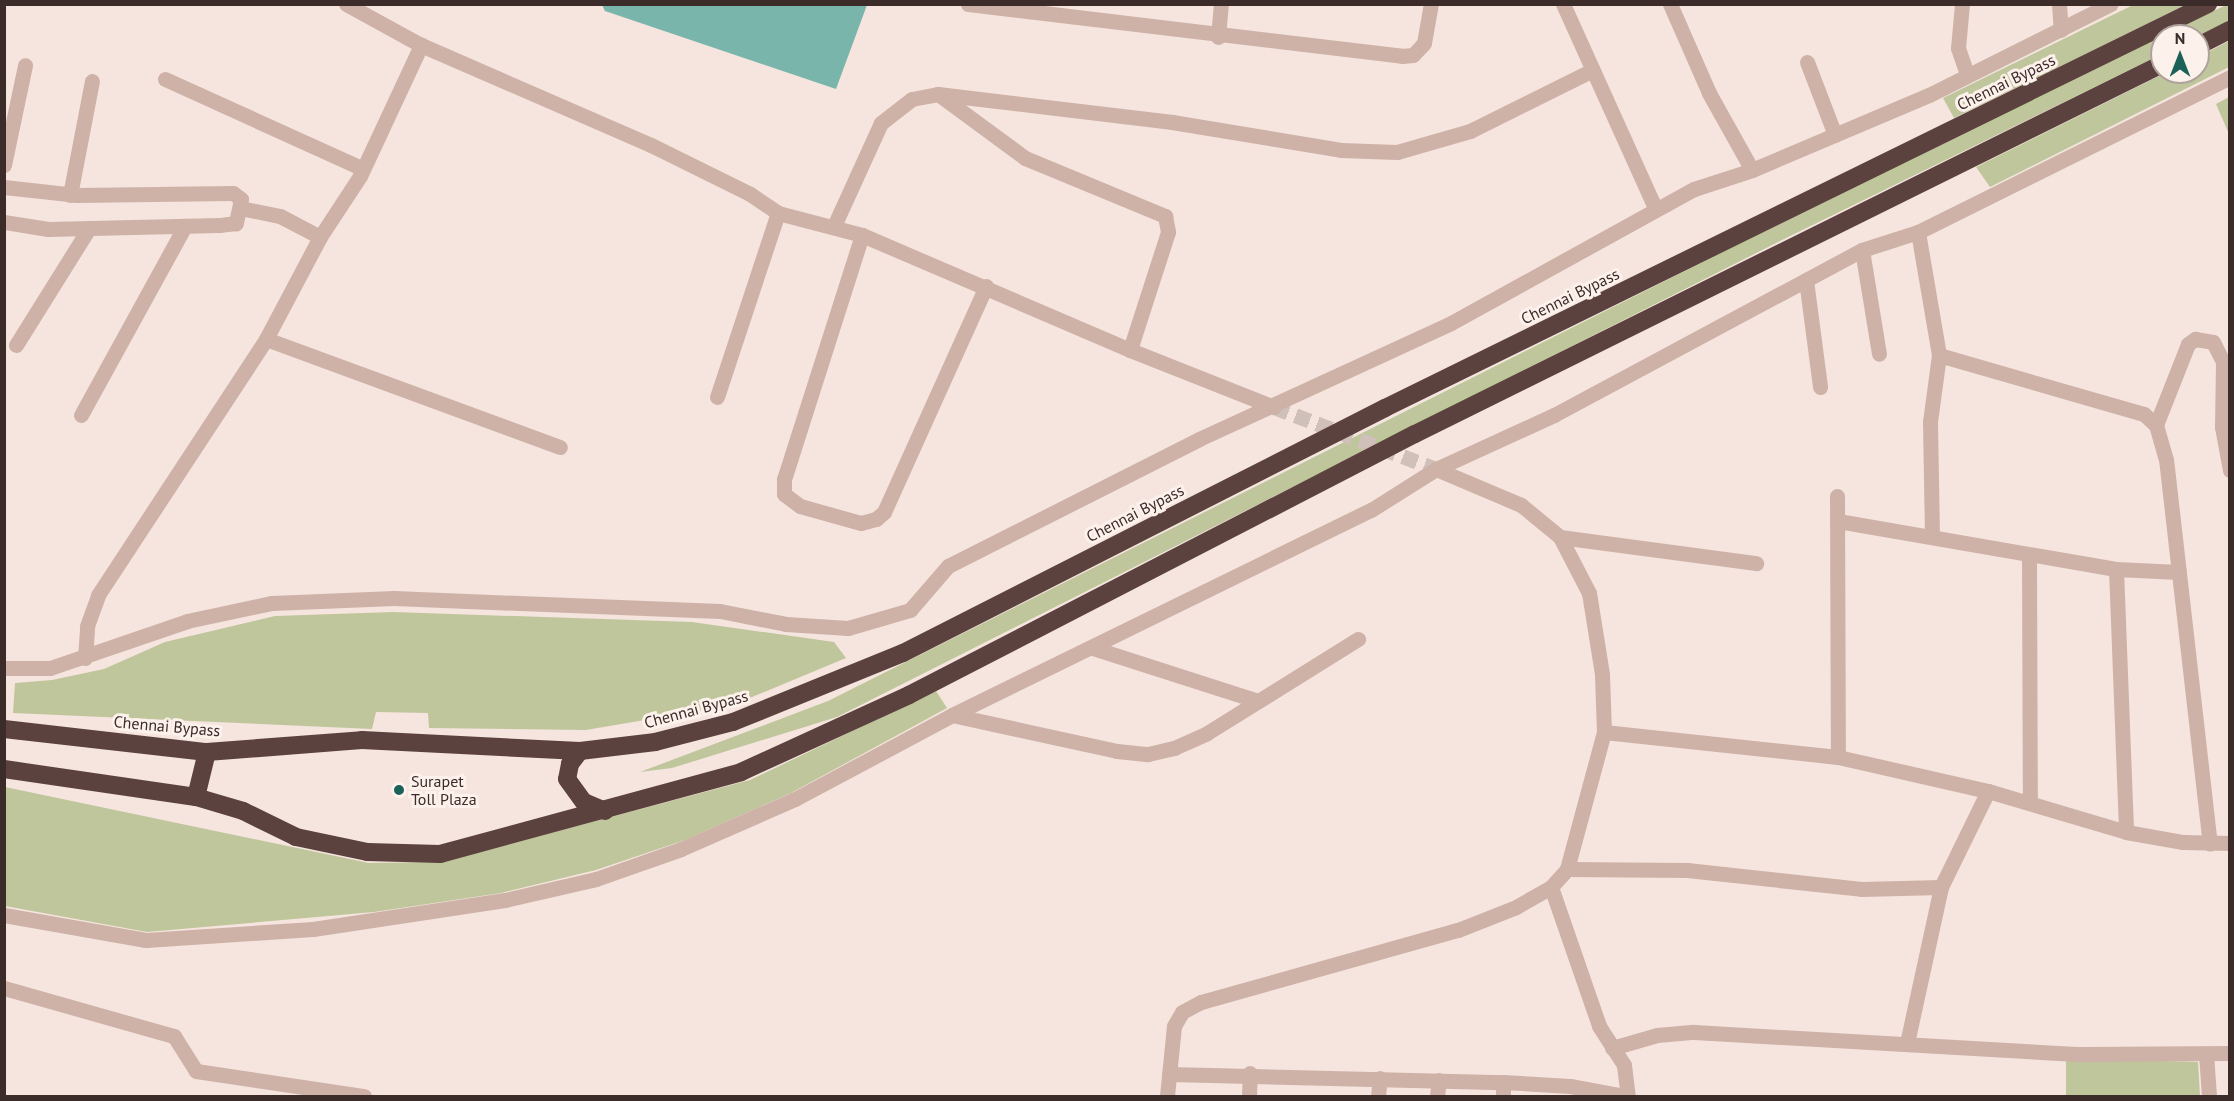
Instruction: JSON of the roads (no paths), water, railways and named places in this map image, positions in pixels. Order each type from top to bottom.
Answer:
[{"type":"highway","name":"Chennai Bypass","points":[[4,729],[207,752],[362,740],[580,751],[655,742],[733,722],[903,653],[1385,408],[2208,4]]},
{"type":"highway","points":[[2210,40],[2229,30]]},
{"type":"highway","points":[[4,769],[196,797],[243,811],[296,837],[366,852],[440,854],[605,811],[741,772],[909,694],[1415,434],[2150,70]]},
{"type":"highway","points":[[580,751],[570,764],[567,779],[584,802],[605,811]]},
{"type":"highway","points":[[196,797],[207,752]]},
{"type":"street","points":[[346,4],[372,10],[421,45],[651,145],[750,194],[778,213],[862,235],[986,286],[1130,350],[1274,407]]},
{"type":"street","points":[[968,4],[1218,37],[1402,56],[1413,55],[1424,44],[1431,4]]},
{"type":"street","points":[[1218,37],[1221,4]]},
{"type":"street","points":[[1563,4],[1655,208]]},
{"type":"street","points":[[1670,4],[1709,93],[1752,170]]},
{"type":"street","points":[[1962,4],[1958,48],[1967,74]]},
{"type":"street","points":[[2059,4],[2061,30]]},
{"type":"street","points":[[4,669],[50,668],[222,612],[272,603],[394,598],[720,610],[786,624],[848,628],[910,610],[948,566],[1199,439],[1274,407],[1450,323],[1655,208],[1694,189],[1752,170],[1929,95],[2111,4]]},
{"type":"street","points":[[85,658],[87,626],[98,595],[266,339],[320,237],[363,169],[421,45]]},
{"type":"street","points":[[1807,62],[1835,135]]},
{"type":"street","points":[[4,165],[25,65]]},
{"type":"street","points":[[834,226],[881,123],[912,99],[938,94],[1172,122],[1341,150],[1397,152],[1470,131],[1593,70]]},
{"type":"street","points":[[4,915],[146,940],[207,939],[313,929],[505,900],[597,879],[681,849],[795,799],[952,715],[1094,648],[1371,510],[1436,469],[1554,416],[1862,250],[1918,232],[2229,77]]},
{"type":"street","points":[[165,79],[363,169]]},
{"type":"street","points":[[70,195],[92,81]]},
{"type":"street","points":[[938,94],[1025,158],[1165,216],[1168,232],[1130,350]]},
{"type":"street","points":[[4,187],[70,195],[233,193],[241,199],[236,223],[48,229],[4,222]]},
{"type":"street","points":[[240,208],[280,216],[320,237]]},
{"type":"street","points":[[717,397],[778,213]]},
{"type":"street","points":[[81,415],[185,226]]},
{"type":"street","points":[[16,345],[89,228]]},
{"type":"street","points":[[1918,232],[1939,355],[1930,422],[1932,535]]},
{"type":"street","points":[[862,235],[784,479],[784,494],[800,506],[861,523],[876,519],[884,512],[986,286]]},
{"type":"street","points":[[1862,250],[1879,354]]},
{"type":"street","points":[[1806,280],[1820,387]]},
{"type":"street","points":[[266,339],[560,447]]},
{"type":"street","points":[[2210,843],[2166,459],[2156,424],[2188,344],[2195,339],[2213,342],[2226,364],[2226,429],[2229,470]]},
{"type":"street","points":[[1939,355],[2135,411],[2156,424]]},
{"type":"street","points":[[1167,1096],[1174,1026],[1182,1012],[1201,1002],[1458,930],[1516,907],[1551,887],[1567,869],[1604,732],[1596,619],[1589,593],[1560,537],[1521,505],[1436,469]]},
{"type":"street","points":[[1837,496],[1838,757]]},
{"type":"street","points":[[1838,521],[1932,535],[2029,555],[2116,569],[2179,572]]},
{"type":"street","points":[[1560,537],[1755,563]]},
{"type":"street","points":[[2029,555],[2030,804]]},
{"type":"street","points":[[2116,569],[2126,832]]},
{"type":"street","points":[[952,715],[1117,751],[1148,754],[1174,748],[1207,733],[1358,639]]},
{"type":"street","points":[[1094,648],[1257,701]]},
{"type":"street","points":[[1604,732],[1838,757],[1988,791],[2126,832],[2210,843],[2229,843]]},
{"type":"street","points":[[1906,1043],[1941,887],[1988,791]]},
{"type":"street","points":[[1567,869],[1687,870],[1861,889],[1941,887]]},
{"type":"street","points":[[1169,1074],[1250,1074],[1438,1080],[1503,1089],[1570,1086],[1626,1096],[1624,1065],[1599,1026],[1551,887]]},
{"type":"street","points":[[4,988],[174,1036],[196,1071],[364,1096]]},
{"type":"street","points":[[1612,1048],[1657,1035],[1694,1032],[2081,1054],[2229,1053]]},
{"type":"street","points":[[2206,1054],[2209,1096]]},
{"type":"street","points":[[1249,1096],[1250,1074]]},
{"type":"street","points":[[1378,1096],[1380,1078]]},
{"type":"street","points":[[1437,1096],[1438,1080]]},
{"type":"water","points":[[602,5],[867,5],[836,89],[605,11]]},
{"type":"tunnel","points":[[1274,407],[1436,469]]},
{"type":"place","name":"Surapet Toll Plaza","points":[[399,790]]}]
